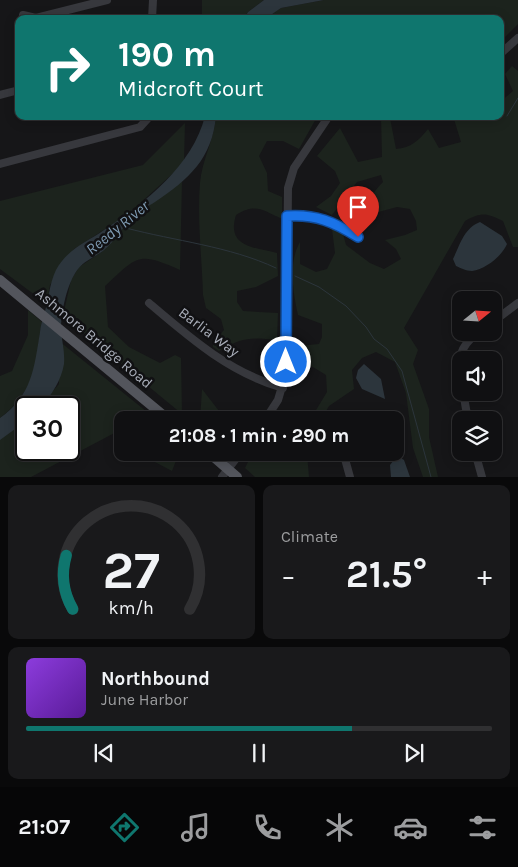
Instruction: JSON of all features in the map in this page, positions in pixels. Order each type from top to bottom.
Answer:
[{"type":"main road","name":"Ashmore Bridge Road","points":[[0,280],[158,411]]},
{"type":"main road","points":[[215,461],[225,473],[237,477]]},
{"type":"street","points":[[48,15],[107,0]]},
{"type":"street","points":[[150,0],[152,15]]},
{"type":"street","points":[[504,50],[518,38]]},
{"type":"street","points":[[0,95],[15,91]]},
{"type":"street","points":[[0,164],[140,127],[146,120]]},
{"type":"street","points":[[270,411],[283,388],[286,373],[288,188],[294,168],[326,120]]},
{"type":"street","points":[[287,216],[307,215],[325,218],[358,237]]},
{"type":"street","name":"Barlia Way","points":[[149,303],[227,364],[244,375],[283,388]]},
{"type":"street","points":[[502,315],[518,304]]},
{"type":"street","points":[[225,473],[234,461]]},
{"type":"street","points":[[346,461],[350,477]]},
{"type":"street","points":[[478,461],[482,477]]},
{"type":"shaded area","points":[[202,0],[264,0],[246,15],[202,15]]},
{"type":"shaded area","points":[[324,0],[518,0],[518,24],[504,38],[504,15],[271,15],[281,8]]},
{"type":"shaded area","points":[[512,66],[518,71],[518,247],[513,247],[503,221],[492,216],[480,215],[465,221],[404,328],[418,350],[413,364],[429,409],[429,437],[438,477],[423,477],[413,448],[406,393],[395,362],[376,352],[362,358],[352,370],[354,389],[329,406],[326,411],[315,411],[327,392],[326,375],[308,364],[298,346],[319,344],[322,337],[322,324],[298,315],[293,287],[293,268],[296,250],[300,242],[300,264],[316,272],[327,269],[335,253],[332,229],[343,234],[346,245],[370,263],[384,269],[401,259],[396,249],[385,240],[417,230],[416,221],[410,209],[397,207],[371,214],[370,204],[372,196],[383,182],[381,175],[357,182],[332,215],[316,207],[331,196],[340,183],[335,171],[317,156],[340,128],[358,162],[382,157],[381,120],[390,120],[396,149],[414,143],[428,129],[439,148],[461,142],[454,120],[504,120],[504,99],[513,91],[505,74]]},
{"type":"shaded area","points":[[215,120],[315,120],[299,149],[283,141],[267,141],[259,156],[267,173],[268,191],[282,197],[282,219],[259,209],[249,209],[236,215],[234,226],[235,234],[244,244],[277,253],[278,276],[256,287],[237,291],[237,302],[243,311],[278,313],[277,340],[247,339],[219,351],[213,347],[213,342],[224,330],[221,319],[206,308],[203,295],[199,211],[201,175]]},
{"type":"shaded area","points":[[185,123],[184,161],[180,167],[127,215],[74,249],[50,285],[48,298],[39,298],[0,269],[0,201],[143,165]]},
{"type":"shaded area","points":[[182,181],[180,270],[155,260],[139,260],[125,268],[105,286],[108,327],[129,347],[160,363],[175,355],[181,358],[182,411],[178,411],[63,316],[71,280],[79,267],[103,251],[130,219]]},
{"type":"shaded area","points":[[28,310],[42,322],[35,368],[30,383],[22,396],[15,396],[15,404],[0,418],[0,376],[12,371],[28,335]]},
{"type":"shaded area","points":[[59,341],[146,411],[114,411],[114,433],[80,451],[80,396],[49,396],[59,384]]},
{"type":"shaded area","points":[[202,389],[219,411],[201,411]]},
{"type":"shaded area","points":[[15,426],[15,461],[61,461],[31,477],[0,477],[0,438]]},
{"type":"shaded area","points":[[153,461],[176,461],[172,471]]},
{"type":"shaded area","points":[[308,461],[309,477],[255,477],[245,468],[248,462]]},
{"type":"water","points":[[264,0],[324,0],[281,8],[271,15],[246,15]]},
{"type":"water","name":"Reedy River","points":[[204,120],[215,120],[210,144],[204,156],[188,176],[155,202],[132,216],[107,247],[78,269],[65,298],[61,330],[64,364],[58,382],[49,396],[21,396],[30,380],[50,286],[59,265],[72,251],[99,234],[151,195],[179,166],[190,151]]},
{"type":"water","points":[[480,222],[502,236],[507,244],[505,249],[483,268],[472,271],[456,266],[453,259],[463,238],[470,228]]},
{"type":"water","points":[[364,364],[381,379],[385,399],[362,389],[356,378],[358,370]]},
{"type":"water","name":"Reedy River","points":[[15,404],[15,429],[0,440],[0,418]]},
{"type":"water","points":[[404,460],[410,477],[391,477],[390,465],[393,461]]},
{"type":"waterway","points":[[507,116],[518,98]]},
{"type":"waterway","points":[[126,228],[240,254],[276,268]]},
{"type":"waterway","points":[[295,276],[319,287],[346,306],[366,327],[374,339],[387,349],[402,371],[431,477]]},
{"type":"route","points":[[286,362],[287,216],[307,215],[325,218],[358,237]]}]
